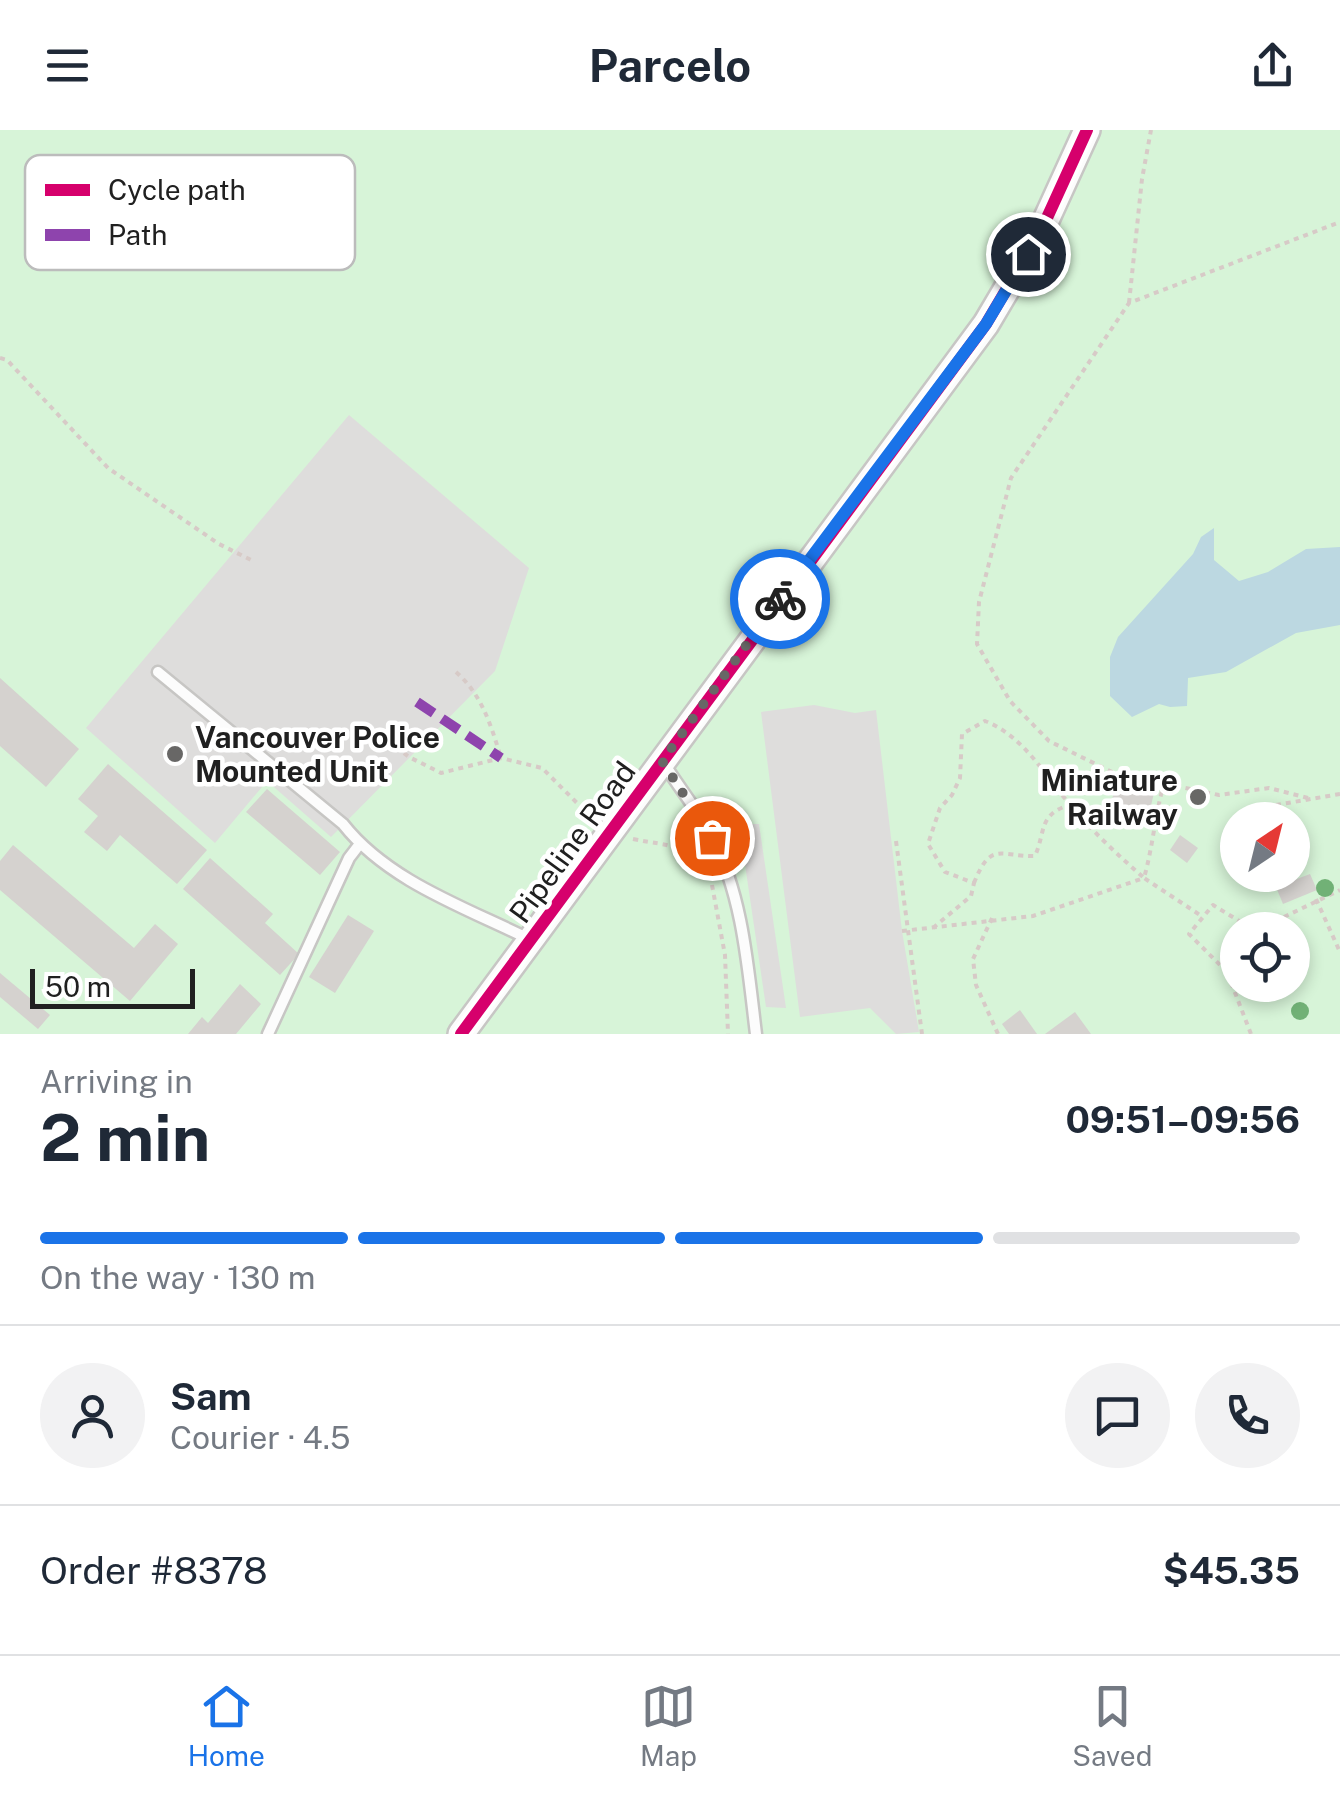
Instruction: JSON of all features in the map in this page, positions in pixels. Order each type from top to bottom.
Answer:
[{"type":"street","name":"Pipeline Road","points":[[461,1034],[986,324],[1090,133]]},
{"type":"lane","points":[[158,672],[342,824],[359,845],[406,878],[532,941]]},
{"type":"lane","points":[[662,761],[712,838],[734,899],[746,950],[756,1034]]},
{"type":"lane","points":[[268,1034],[349,858],[359,845]]},
{"type":"path","points":[[1151,130],[1129,304],[1011,478],[979,602],[977,644],[1010,700],[1049,742],[1114,772],[1164,784],[1218,794],[1268,788],[1308,798]]},
{"type":"path","points":[[1129,304],[1340,222]]},
{"type":"path","points":[[0,358],[7,360],[108,468],[218,544],[252,560]]},
{"type":"path","points":[[456,672],[470,684],[489,718],[501,758]]},
{"type":"path","points":[[974,883],[946,872],[928,844],[940,808],[960,778],[962,734],[985,721],[1002,728],[1052,779],[1070,805],[1144,878],[1203,917]]},
{"type":"path","points":[[396,747],[440,772],[501,758],[542,768],[596,820]]},
{"type":"path","points":[[1144,878],[1164,784]]},
{"type":"path","points":[[1287,802],[1340,794]]},
{"type":"path","points":[[934,928],[972,896],[980,868],[992,855],[1011,851],[1035,856],[1044,836],[1044,821],[1053,810],[1070,805]]},
{"type":"path","points":[[624,837],[671,843],[694,856],[710,876],[725,955],[728,1034]]},
{"type":"path","points":[[896,841],[904,931],[922,1034]]},
{"type":"path","points":[[904,931],[1033,916],[1144,878]]},
{"type":"path","points":[[1291,912],[1340,890]]},
{"type":"path","points":[[1316,899],[1340,952]]},
{"type":"path","points":[[1220,966],[1189,934],[1213,905],[1225,912]]},
{"type":"path","points":[[992,918],[973,959],[976,986],[998,1034]]},
{"type":"path","points":[[1238,1002],[1251,1034]]},
{"type":"green space","points":[[0,130],[1340,130],[1340,1034],[0,1034]]},
{"type":"shaded area","points":[[349,415],[529,568],[495,671],[331,837],[267,781],[215,843],[86,728]]},
{"type":"shaded area","points":[[814,705],[855,713],[876,710],[902,931],[919,1032],[896,1034],[870,1008],[800,1017],[761,712]]},
{"type":"shaded area","points":[[739,824],[759,824],[786,1008],[766,1007]]},
{"type":"water","points":[[1214,528],[1214,560],[1239,581],[1268,572],[1306,549],[1340,547],[1340,625],[1296,633],[1226,672],[1188,678],[1187,706],[1159,704],[1132,717],[1110,696],[1110,657],[1118,637],[1193,554],[1201,537]]},
{"type":"building","points":[[0,678],[79,749],[46,787],[0,746]]},
{"type":"building","points":[[108,764],[207,850],[177,884],[120,835],[107,851],[84,832],[98,816],[78,799]]},
{"type":"building","points":[[1117,777],[1156,784],[1150,810],[1135,807],[1134,814],[1110,809]]},
{"type":"building","points":[[267,789],[340,852],[320,875],[246,812]]},
{"type":"building","points":[[1180,835],[1198,848],[1187,863],[1170,850]]},
{"type":"building","points":[[13,845],[134,948],[155,924],[178,944],[130,1001],[0,890],[0,861]]},
{"type":"building","points":[[210,858],[273,914],[265,923],[299,954],[280,975],[183,889]]},
{"type":"building","points":[[1310,874],[1317,890],[1283,904],[1278,892],[1310,892]]},
{"type":"building","points":[[348,915],[374,931],[335,993],[309,977]]},
{"type":"building","points":[[0,973],[50,1015],[38,1029],[0,997]]},
{"type":"building","points":[[240,984],[261,1004],[236,1034],[188,1034],[202,1017],[208,1023]]},
{"type":"building","points":[[1020,1010],[1037,1034],[1009,1034],[1002,1024]]},
{"type":"building","points":[[1075,1012],[1091,1034],[1045,1034]]},
{"type":"marked path","points":[[417,702],[501,758]]},
{"type":"cycle path","points":[[461,1034],[986,324],[1041,231],[1087,130]]},
{"type":"way so far","points":[[712,838],[662,761],[780,599]]},
{"type":"place","name":"Vancouver Police Mounted Unit","points":[[175,754]]},
{"type":"place","name":"Miniature Railway","points":[[1198,797]]},
{"type":"route","points":[[780,599],[986,324],[1028,254]]}]
